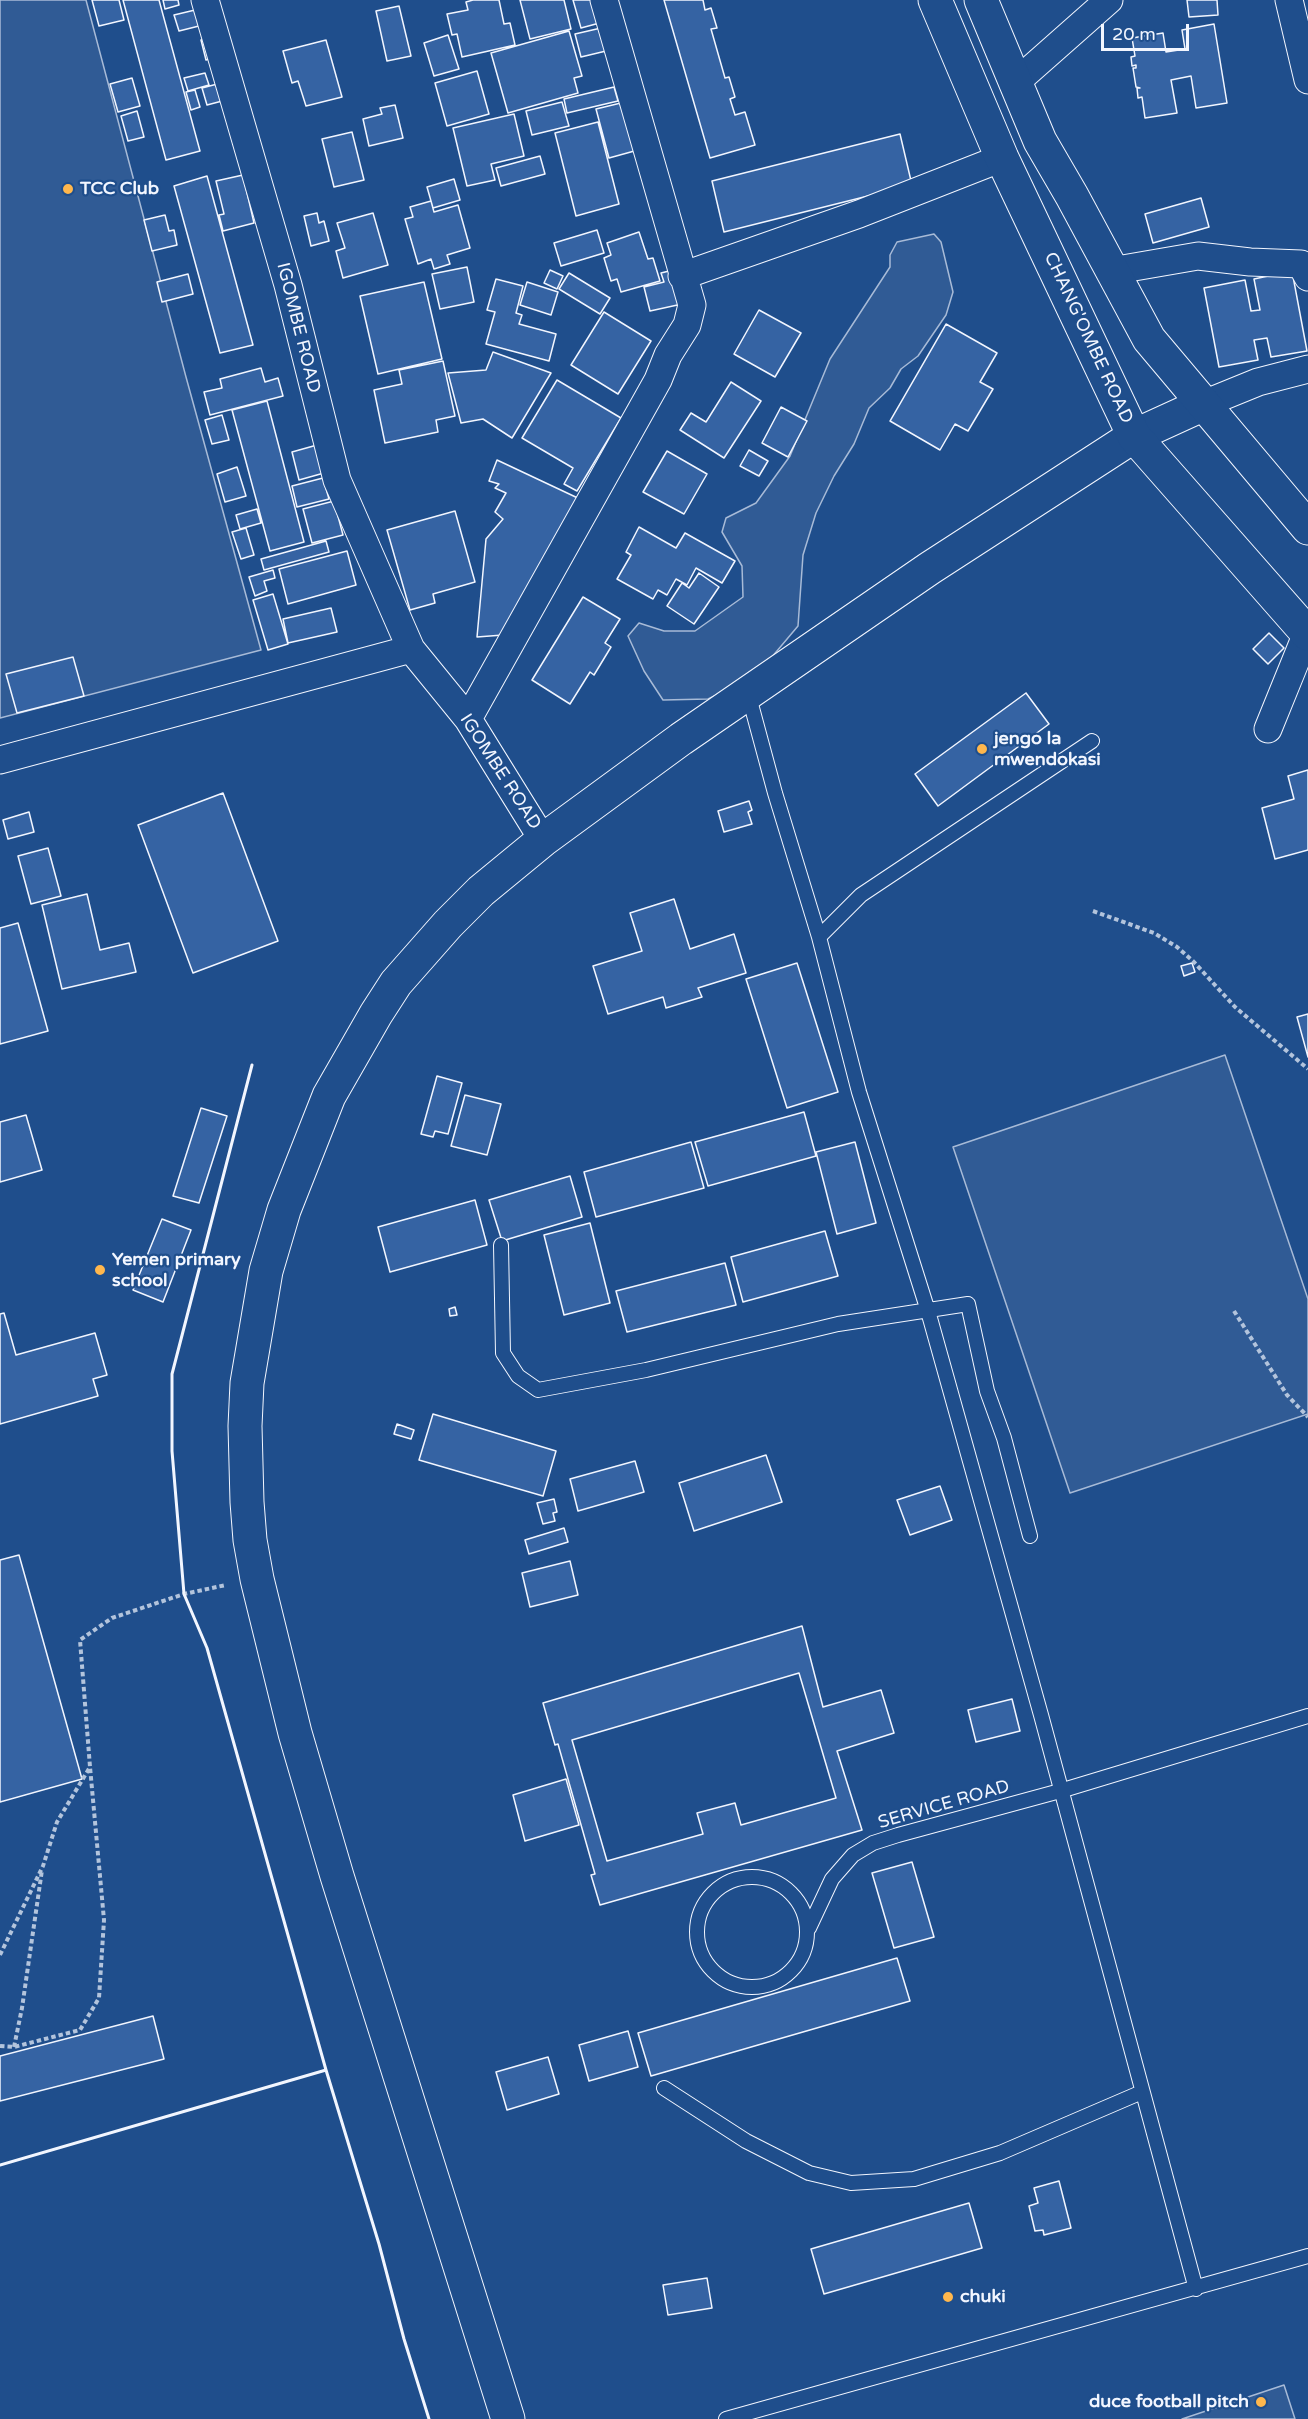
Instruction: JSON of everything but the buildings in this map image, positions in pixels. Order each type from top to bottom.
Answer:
[{"type":"street","name":"IGOMBE ROAD","points":[[205,0],[288,285],[337,480],[411,649],[468,719],[543,840]]},
{"type":"street","points":[[468,719],[652,390],[668,355],[687,325],[692,305],[603,0]]},
{"type":"street","name":"CHANG'OMBE ROAD","points":[[935,0],[1002,158],[1134,436],[1308,633]]},
{"type":"street","points":[[981,0],[1040,141],[1149,339],[1308,528]]},
{"type":"street","points":[[1015,83],[1109,0]]},
{"type":"street","points":[[1289,0],[1308,80]]},
{"type":"street","points":[[682,276],[859,214],[1002,158]]},
{"type":"street","points":[[1111,271],[1198,256],[1250,262],[1301,264],[1308,277]]},
{"type":"street","points":[[508,2419],[337,1876],[295,1732],[257,1579],[250,1540],[245,1426],[247,1383],[266,1271],[284,1210],[305,1153],[329,1096],[349,1058],[396,983],[448,924],[481,891],[543,840],[748,692],[930,568],[1134,436],[1258,382],[1308,369]]},
{"type":"street","points":[[1268,729],[1308,633]]},
{"type":"street","points":[[0,760],[411,649]]},
{"type":"lane","points":[[748,692],[775,793],[819,937],[859,1092],[928,1311],[1196,2289]]},
{"type":"lane","points":[[819,937],[861,895],[1092,741]]},
{"type":"lane","points":[[501,1245],[503,1353],[518,1376],[538,1390],[646,1370],[838,1324],[968,1304],[987,1391],[1004,1438],[1030,1536]]},
{"type":"lane","name":"SERVICE ROAD","points":[[809,1928],[799,1900],[776,1881],[747,1876],[720,1886],[701,1909],[695,1937],[705,1965],[728,1983],[757,1989],[784,1979],[797,1964],[803,1956],[809,1928],[832,1879],[853,1856],[873,1843],[1060,1791],[1308,1716]]},
{"type":"lane","points":[[664,2088],[746,2141],[809,2173],[851,2183],[914,2179],[1000,2153],[1142,2092]]},
{"type":"lane","points":[[726,2419],[1308,2256]]},
{"type":"path","points":[[1093,911],[1144,929],[1172,944],[1193,961],[1235,1007],[1308,1069]]},
{"type":"path","points":[[1234,1311],[1287,1395],[1308,1417]]},
{"type":"path","points":[[0,2046],[14,2046],[80,2030],[99,1998],[104,1920],[80,1640],[112,1618],[184,1594],[257,1579]]},
{"type":"path","points":[[0,1955],[43,1866],[57,1822],[90,1767]]},
{"type":"path","points":[[14,2046],[22,2008],[43,1866]]},
{"type":"shaded area","name":"TCC Club","points":[[0,0],[86,0],[261,650],[0,718]]},
{"type":"shaded area","points":[[934,234],[941,242],[953,292],[946,315],[918,356],[901,369],[890,388],[869,408],[854,444],[834,476],[816,513],[803,555],[798,626],[755,677],[708,699],[663,700],[644,671],[628,636],[639,623],[664,631],[695,631],[743,597],[742,566],[722,532],[726,518],[756,503],[790,456],[830,359],[890,267],[890,255],[897,242]]},
{"type":"shaded area","points":[[1225,1055],[1308,1299],[1308,1414],[1070,1493],[953,1147]]},
{"type":"shaded area","name":"duce football pitch","points":[[1284,2385],[1295,2419],[1182,2419]]},
{"type":"wall","points":[[252,1065],[172,1374],[172,1451],[184,1594],[207,1648],[326,2070],[429,2419]]},
{"type":"wall","points":[[0,2165],[326,2070]]},
{"type":"place","name":"TCC Club","points":[[68,189]]},
{"type":"place","name":"jengo la mwendokasi","points":[[982,749]]},
{"type":"place","name":"Yemen primary school","points":[[100,1270]]},
{"type":"place","name":"chuki","points":[[948,2297]]},
{"type":"place","name":"duce football pitch","points":[[1261,2402]]}]
